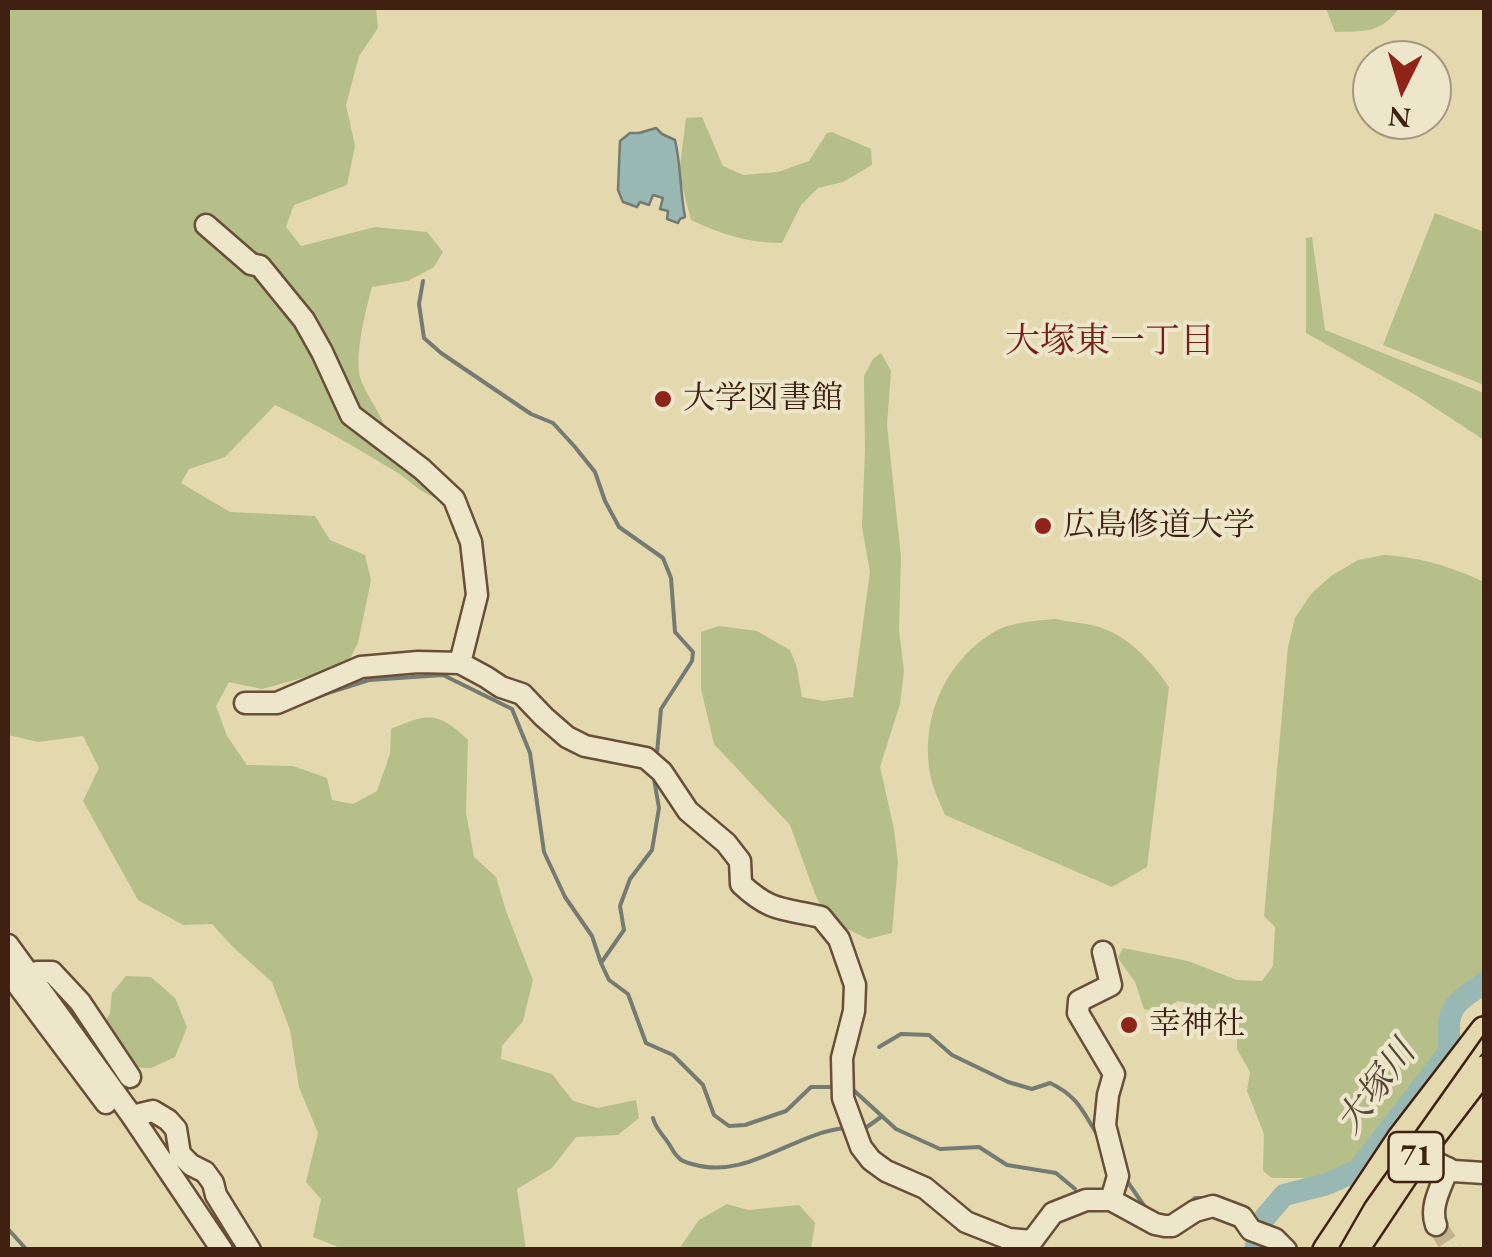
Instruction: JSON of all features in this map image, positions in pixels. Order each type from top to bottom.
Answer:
[{"type":"main road","name":"71","points":[[1326,1250],[1400,1140],[1484,1030]]},
{"type":"main road","name":"71","points":[[1355,1250],[1419,1154],[1484,1070]]},
{"type":"street","points":[[206,226],[250,264],[260,266],[304,320],[350,415],[422,468],[454,500],[472,542],[477,594],[460,664]]},
{"type":"street","points":[[245,703],[277,703],[361,667],[418,662],[460,664],[522,694],[567,737],[585,746],[646,758],[662,772],[688,811],[726,842],[740,862],[741,884],[757,900],[784,912],[821,917],[839,939],[855,986],[854,1011],[842,1058],[844,1098],[854,1132],[871,1160],[925,1188],[966,1222],[1009,1239],[1032,1241],[1054,1213],[1086,1200],[1111,1200],[1165,1226],[1213,1206],[1242,1217],[1250,1236],[1280,1244]]},
{"type":"street","points":[[8,945],[132,1116],[222,1250]]},
{"type":"street","points":[[1103,952],[1111,985],[1079,1001],[1078,1014],[1114,1074],[1104,1124],[1118,1176],[1111,1200]]},
{"type":"street","points":[[8,972],[109,1108],[205,1250]]},
{"type":"street","points":[[30,975],[52,972],[80,1002],[130,1077]]},
{"type":"street","points":[[132,1116],[153,1111],[176,1129],[180,1154],[205,1172],[250,1250]]},
{"type":"street","points":[[1419,1154],[1448,1168],[1484,1174]]},
{"type":"street","points":[[1436,1225],[1434,1208],[1448,1168]]},
{"type":"green space","points":[[8,8],[376,8],[378,28],[359,56],[346,105],[355,146],[347,185],[294,205],[286,227],[301,246],[375,227],[427,232],[443,252],[434,267],[408,281],[372,287],[358,360],[361,380],[382,420],[389,445],[447,500],[424,492],[364,453],[275,405],[225,457],[189,469],[181,483],[230,512],[315,516],[330,540],[365,555],[371,580],[358,643],[346,666],[262,689],[229,682],[216,706],[227,736],[247,765],[293,766],[327,778],[332,800],[353,804],[377,791],[390,754],[391,729],[432,718],[458,731],[468,740],[466,813],[474,857],[496,877],[533,980],[523,1021],[502,1046],[501,1059],[552,1074],[573,1101],[598,1108],[636,1100],[639,1118],[618,1135],[576,1137],[552,1168],[517,1189],[526,1249],[343,1249],[313,1237],[321,1199],[306,1182],[318,1133],[299,1087],[290,1030],[272,982],[212,924],[183,925],[138,900],[83,801],[99,768],[83,736],[38,742],[8,735]]},
{"type":"green space","points":[[1326,8],[1399,8],[1378,27],[1335,32]]},
{"type":"green space","points":[[702,117],[723,166],[743,175],[778,172],[809,161],[827,133],[832,132],[871,149],[872,165],[843,182],[818,188],[801,205],[782,243],[735,237],[691,220],[679,174],[686,118]]},
{"type":"green space","points":[[1435,213],[1484,232],[1484,385],[1383,345]]},
{"type":"green space","points":[[1312,237],[1325,330],[1484,393],[1484,440],[1414,394],[1306,333],[1306,238]]},
{"type":"green space","points":[[881,353],[891,371],[887,425],[901,557],[899,630],[904,671],[900,704],[880,767],[898,862],[892,933],[868,939],[828,920],[790,825],[714,744],[701,689],[701,632],[719,626],[757,631],[790,650],[802,697],[823,701],[853,697],[870,572],[862,527],[864,376]]},
{"type":"green space","points":[[1384,555],[1436,564],[1484,582],[1484,976],[1444,1008],[1443,1052],[1394,1116],[1343,1170],[1313,1178],[1272,1178],[1263,1171],[1264,1134],[1247,1091],[1250,1072],[1237,1049],[1237,1023],[1225,1011],[1178,1001],[1157,1012],[1144,1009],[1135,982],[1118,958],[1123,948],[1188,961],[1237,980],[1262,981],[1273,966],[1275,927],[1264,916],[1288,647],[1295,618],[1311,594],[1331,576],[1358,560]]},
{"type":"green space","points":[[1056,619],[1096,626],[1128,642],[1169,687],[1147,867],[1112,887],[945,815],[931,778],[928,737],[932,717],[958,663],[1004,627]]},
{"type":"green space","points":[[126,976],[151,977],[175,998],[187,1027],[175,1057],[151,1068],[129,1067],[102,1028],[110,1013],[112,993]]},
{"type":"green space","points":[[727,1204],[748,1210],[799,1205],[815,1223],[811,1249],[679,1249],[699,1220]]},
{"type":"water","points":[[656,128],[675,140],[685,217],[678,223],[667,219],[668,211],[660,209],[663,198],[653,195],[649,205],[640,202],[637,207],[623,202],[618,190],[620,141],[630,133]]},
{"type":"waterway","points":[[423,281],[419,304],[424,338],[531,414],[553,423],[595,472],[619,527],[663,558],[671,578],[675,632],[693,652],[692,661],[661,709],[657,753]]},
{"type":"waterway","points":[[294,706],[369,680],[443,675],[512,709],[530,753],[544,852],[565,897],[592,936],[601,963]]},
{"type":"waterway","points":[[654,779],[659,808],[652,850],[630,879],[620,906],[624,930],[601,963],[609,980],[628,994],[646,1043],[673,1055],[703,1085],[714,1115],[729,1126],[745,1125],[786,1111],[811,1087],[837,1087]]},
{"type":"waterway","name":"大塚川","points":[[1255,1250],[1262,1221],[1284,1195],[1327,1184],[1358,1170],[1447,1055],[1449,1020],[1455,1007],[1484,983]]},
{"type":"waterway","points":[[879,1047],[901,1034],[929,1035],[952,1055],[1008,1082],[1032,1089],[1050,1083],[1074,1099],[1098,1136]]},
{"type":"waterway","points":[[849,1086],[896,1129],[940,1149],[979,1147],[1007,1165],[1056,1173],[1075,1189]]},
{"type":"waterway","points":[[864,1129],[881,1117]]},
{"type":"waterway","points":[[653,1118],[679,1158],[712,1168],[750,1161],[807,1138],[845,1128]]},
{"type":"waterway","points":[[1127,1181],[1147,1210]]},
{"type":"waterway","points":[[1189,1203],[1195,1198],[1208,1198]]},
{"type":"waterway","points":[[8,1229],[27,1250]]},
{"type":"tunnel","points":[[1436,1225],[1453,1250]]},
{"type":"tram line","points":[[1338,1250],[1365,1203],[1484,1035]]},
{"type":"place","name":"大学図書館","points":[[663,399]]},
{"type":"place","name":"広島修道大学","points":[[1043,526]]},
{"type":"place","name":"幸神社","points":[[1129,1025]]},
{"type":"district","name":"大塚東一丁目","points":[[1110,342]]}]
